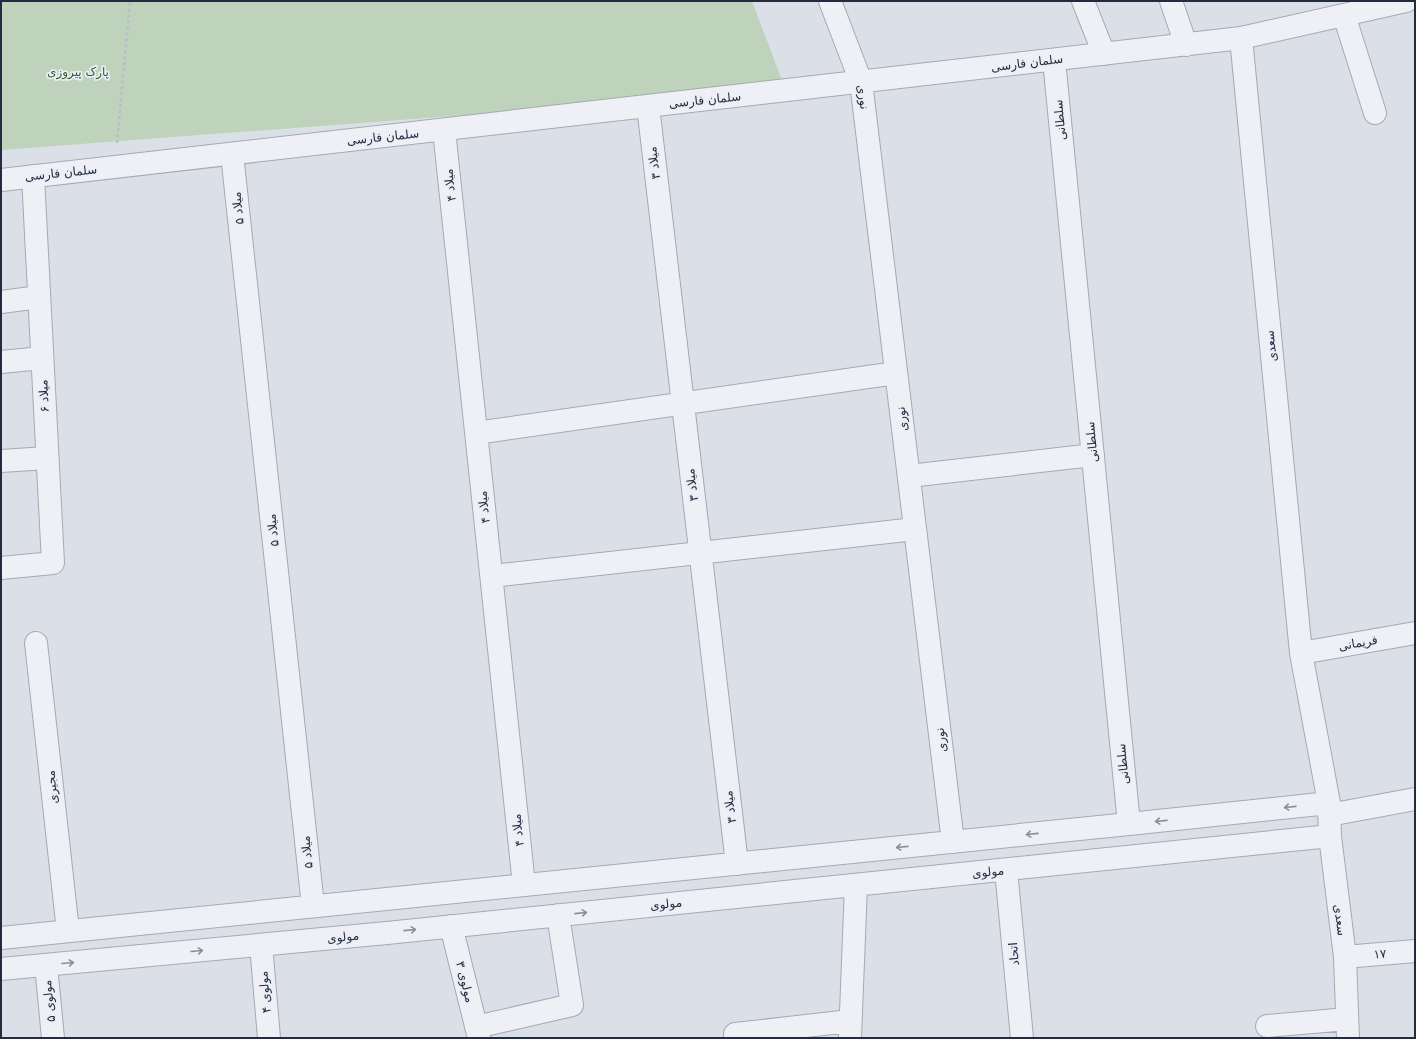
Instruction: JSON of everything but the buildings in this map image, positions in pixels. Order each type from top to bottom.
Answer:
[{"type":"street","name":"نوری","points":[[830,1],[861,82],[953,842]]},
{"type":"street","points":[[1083,1],[1104,54]]},
{"type":"street","points":[[1171,1],[1186,45]]},
{"type":"street","name":"سلمان فارسی","points":[[1,180],[1241,38],[1406,1]]},
{"type":"street","points":[[1344,15],[1375,113]]},
{"type":"street","name":"سعدی","points":[[1241,38],[1301,654],[1329,818],[1345,957],[1348,1028]]},
{"type":"street","name":"سلطانی","points":[[1054,60],[1129,824]]},
{"type":"street","name":"میلاد ۳","points":[[648,106],[737,864]]},
{"type":"street","name":"میلاد ۴","points":[[444,130],[524,885]]},
{"type":"street","name":"میلاد ۵","points":[[232,154],[313,906]]},
{"type":"street","name":"میلاد ۶","points":[[1,568],[53,563],[33,176]]},
{"type":"street","points":[[1,302],[39,297]]},
{"type":"street","points":[[1,362],[42,358]]},
{"type":"street","points":[[476,433],[896,373]]},
{"type":"street","points":[[909,476],[1093,454]]},
{"type":"street","points":[[1,461],[48,458]]},
{"type":"street","points":[[492,576],[915,529]]},
{"type":"street","name":"فریمانی","points":[[1301,654],[1415,633]]},
{"type":"street","name":"مجیری","points":[[36,643],[68,931]]},
{"type":"street","points":[[1,938],[1129,824],[1329,818],[1415,799]]},
{"type":"street","name":"مولوی","points":[[1,969],[387,933],[1006,870],[1329,818]]},
{"type":"street","name":"اتحاد","points":[[1006,870],[1022,1038]]},
{"type":"street","points":[[735,1038],[735,1034],[850,1030],[856,885]]},
{"type":"street","points":[[383,899],[387,933]]},
{"type":"street","points":[[478,1033],[572,1005],[558,915]]},
{"type":"street","name":"مولوی ۳","points":[[451,926],[478,1033]]},
{"type":"street","name":"مولوی ۴","points":[[261,945],[269,1038]]},
{"type":"street","name":"۱۷","points":[[1345,957],[1415,951]]},
{"type":"street","name":"مولوی ۵","points":[[46,965],[53,1038]]},
{"type":"street","points":[[1267,1026],[1348,1028]]},
{"type":"path","points":[[115,167],[130,1]]},
{"type":"green space","name":"پارک پیروزی","points":[[1,1],[752,1],[786,91],[1,150]]}]
